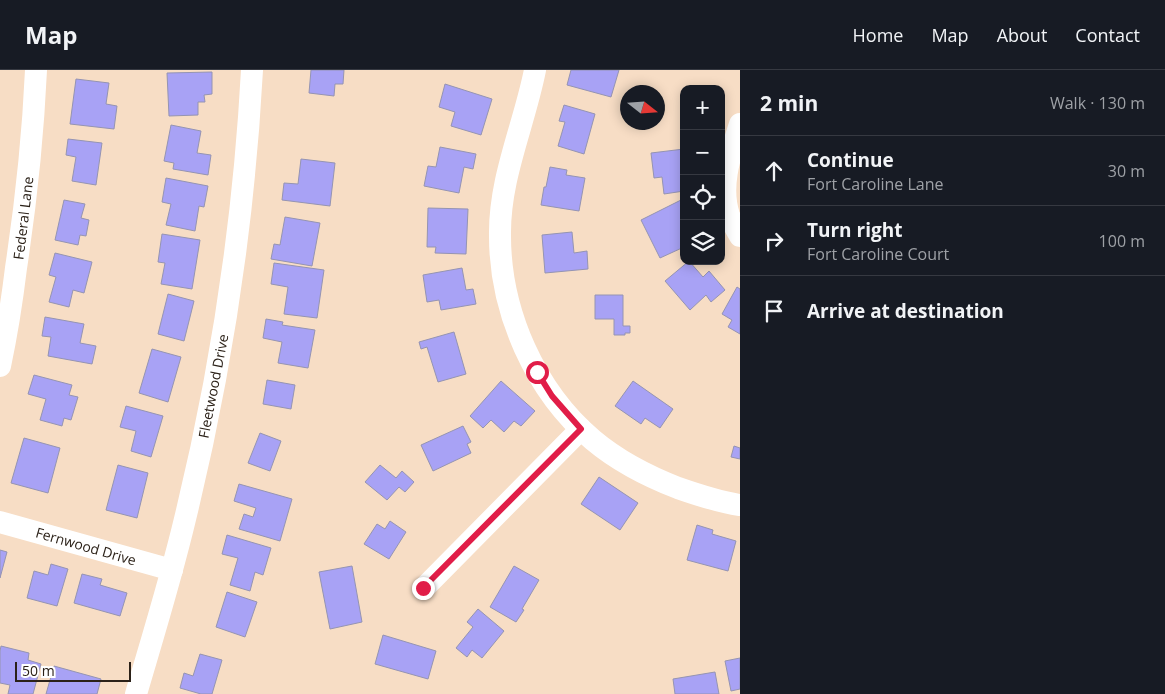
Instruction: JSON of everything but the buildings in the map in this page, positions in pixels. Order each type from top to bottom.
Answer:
[{"type":"street","name":"Federal Lane","points":[[0,366],[22,231],[32,138],[36,70]]},
{"type":"street","name":"Fleetwood Drive","points":[[136,694],[172,570],[208,418],[227,311],[244,174],[252,70]]},
{"type":"street","points":[[535,70],[503,190],[500,236],[502,267],[508,301],[530,358],[552,396],[581,429],[611,454],[634,468],[674,486],[707,498],[740,504]]},
{"type":"street","points":[[740,124],[728,164],[726,203],[729,215],[740,236]]},
{"type":"street","points":[[423,588],[581,429]]},
{"type":"street","name":"Fernwood Drive","points":[[0,522],[172,570]]},
{"type":"route","points":[[423,588],[581,429],[552,396],[537,372]]}]
